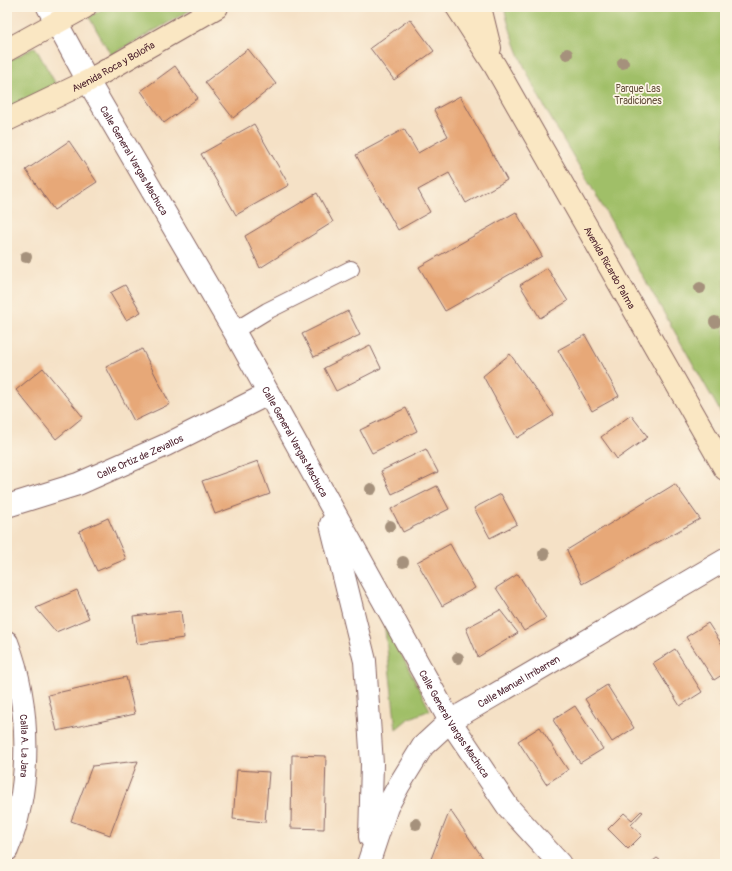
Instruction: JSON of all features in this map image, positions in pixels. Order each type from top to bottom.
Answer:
[{"type":"main road","points":[[7,50],[52,15],[85,7]]},
{"type":"main road","name":"Avenida Roca y Boloña","points":[[7,120],[88,81],[217,7]]},
{"type":"main road","name":"Avenida Ricardo Palma","points":[[457,7],[495,66],[725,469]]},
{"type":"main road","name":"Avenida Ricardo Palma","points":[[480,7],[495,66]]},
{"type":"street","name":"Calle General Vargas Machuca","points":[[52,15],[88,81],[234,331],[324,496],[450,720],[508,807],[560,864]]},
{"type":"street","name":"Calle Ortiz de Zevallos","points":[[7,506],[78,484],[166,445],[268,394]]},
{"type":"street","name":"Calle Manuel Irribarren","points":[[324,496],[365,661],[372,764],[369,860]]},
{"type":"street","name":"Calle Manuel Irribarren","points":[[369,860],[387,807],[399,785],[422,746],[450,720],[725,560]]},
{"type":"street","name":"Calla A. La Jara","points":[[7,642],[12,656],[24,710],[25,781],[7,850]]},
{"type":"lane","points":[[234,331],[266,311],[351,269]]},
{"type":"green space","points":[[106,7],[196,7],[111,55],[89,17]]},
{"type":"green space","name":"Parque Las Tradiciones","points":[[504,7],[725,7],[725,420],[540,98],[519,53],[510,30]]},
{"type":"green space","points":[[35,47],[57,86],[7,110],[7,62]]},
{"type":"green space","points":[[384,621],[430,710],[408,719],[396,729]]},
{"type":"building","points":[[410,19],[434,51],[394,80],[370,48]]},
{"type":"building","points":[[248,49],[276,84],[233,118],[205,82]]},
{"type":"building","points":[[175,66],[198,98],[164,123],[141,91]]},
{"type":"building","points":[[460,96],[507,180],[466,203],[449,173],[418,190],[430,212],[398,230],[356,155],[404,129],[418,153],[448,136],[434,110]]},
{"type":"building","points":[[254,124],[289,185],[236,215],[201,154]]},
{"type":"building","points":[[69,141],[97,182],[54,210],[26,170]]},
{"type":"building","points":[[317,193],[333,222],[260,268],[245,236]]},
{"type":"building","points":[[516,212],[542,256],[445,311],[419,267]]},
{"type":"building","points":[[547,268],[568,301],[540,318],[520,285]]},
{"type":"building","points":[[125,285],[141,312],[126,320],[110,293]]},
{"type":"building","points":[[348,311],[360,335],[314,357],[302,334]]},
{"type":"building","points":[[585,335],[619,396],[592,411],[558,350]]},
{"type":"building","points":[[370,345],[381,368],[336,391],[324,368]]},
{"type":"building","points":[[142,349],[170,404],[134,421],[106,367]]},
{"type":"building","points":[[510,354],[554,415],[517,438],[483,376]]},
{"type":"building","points":[[43,368],[83,417],[56,439],[16,390]]},
{"type":"building","points":[[406,408],[417,431],[372,453],[360,430]]},
{"type":"building","points":[[631,415],[648,437],[617,459],[601,437]]},
{"type":"building","points":[[426,449],[438,472],[392,494],[381,471]]},
{"type":"building","points":[[258,461],[270,494],[215,514],[202,481]]},
{"type":"building","points":[[675,484],[700,519],[582,584],[567,550]]},
{"type":"building","points":[[437,486],[449,509],[403,532],[391,509]]},
{"type":"building","points":[[501,494],[517,524],[490,538],[474,508]]},
{"type":"building","points":[[108,518],[126,559],[97,571],[79,531]]},
{"type":"building","points":[[450,544],[475,588],[442,606],[417,562]]},
{"type":"building","points":[[518,574],[546,618],[524,631],[496,588]]},
{"type":"building","points":[[77,590],[89,618],[56,632],[36,608]]},
{"type":"building","points":[[500,610],[518,633],[478,657],[466,628]]},
{"type":"building","points":[[181,611],[184,638],[137,644],[133,616]]},
{"type":"building","points":[[708,623],[725,649],[725,673],[714,680],[686,637]]},
{"type":"building","points":[[675,649],[702,692],[680,706],[653,663]]},
{"type":"building","points":[[126,677],[135,714],[57,731],[48,695]]},
{"type":"building","points":[[607,685],[634,728],[612,742],[585,699]]},
{"type":"building","points":[[575,706],[603,749],[580,763],[553,720]]},
{"type":"building","points":[[540,727],[568,770],[546,784],[518,741]]},
{"type":"building","points":[[292,755],[326,756],[324,829],[291,828]]},
{"type":"building","points":[[138,761],[110,835],[71,821],[92,766]]},
{"type":"building","points":[[237,770],[269,772],[265,822],[233,819]]},
{"type":"building","points":[[450,810],[487,864],[429,864]]},
{"type":"building","points":[[641,811],[643,812],[631,825],[642,835],[628,849],[608,829],[624,813],[632,820]]},
{"type":"building","points":[[657,858],[665,864],[649,864]]}]
